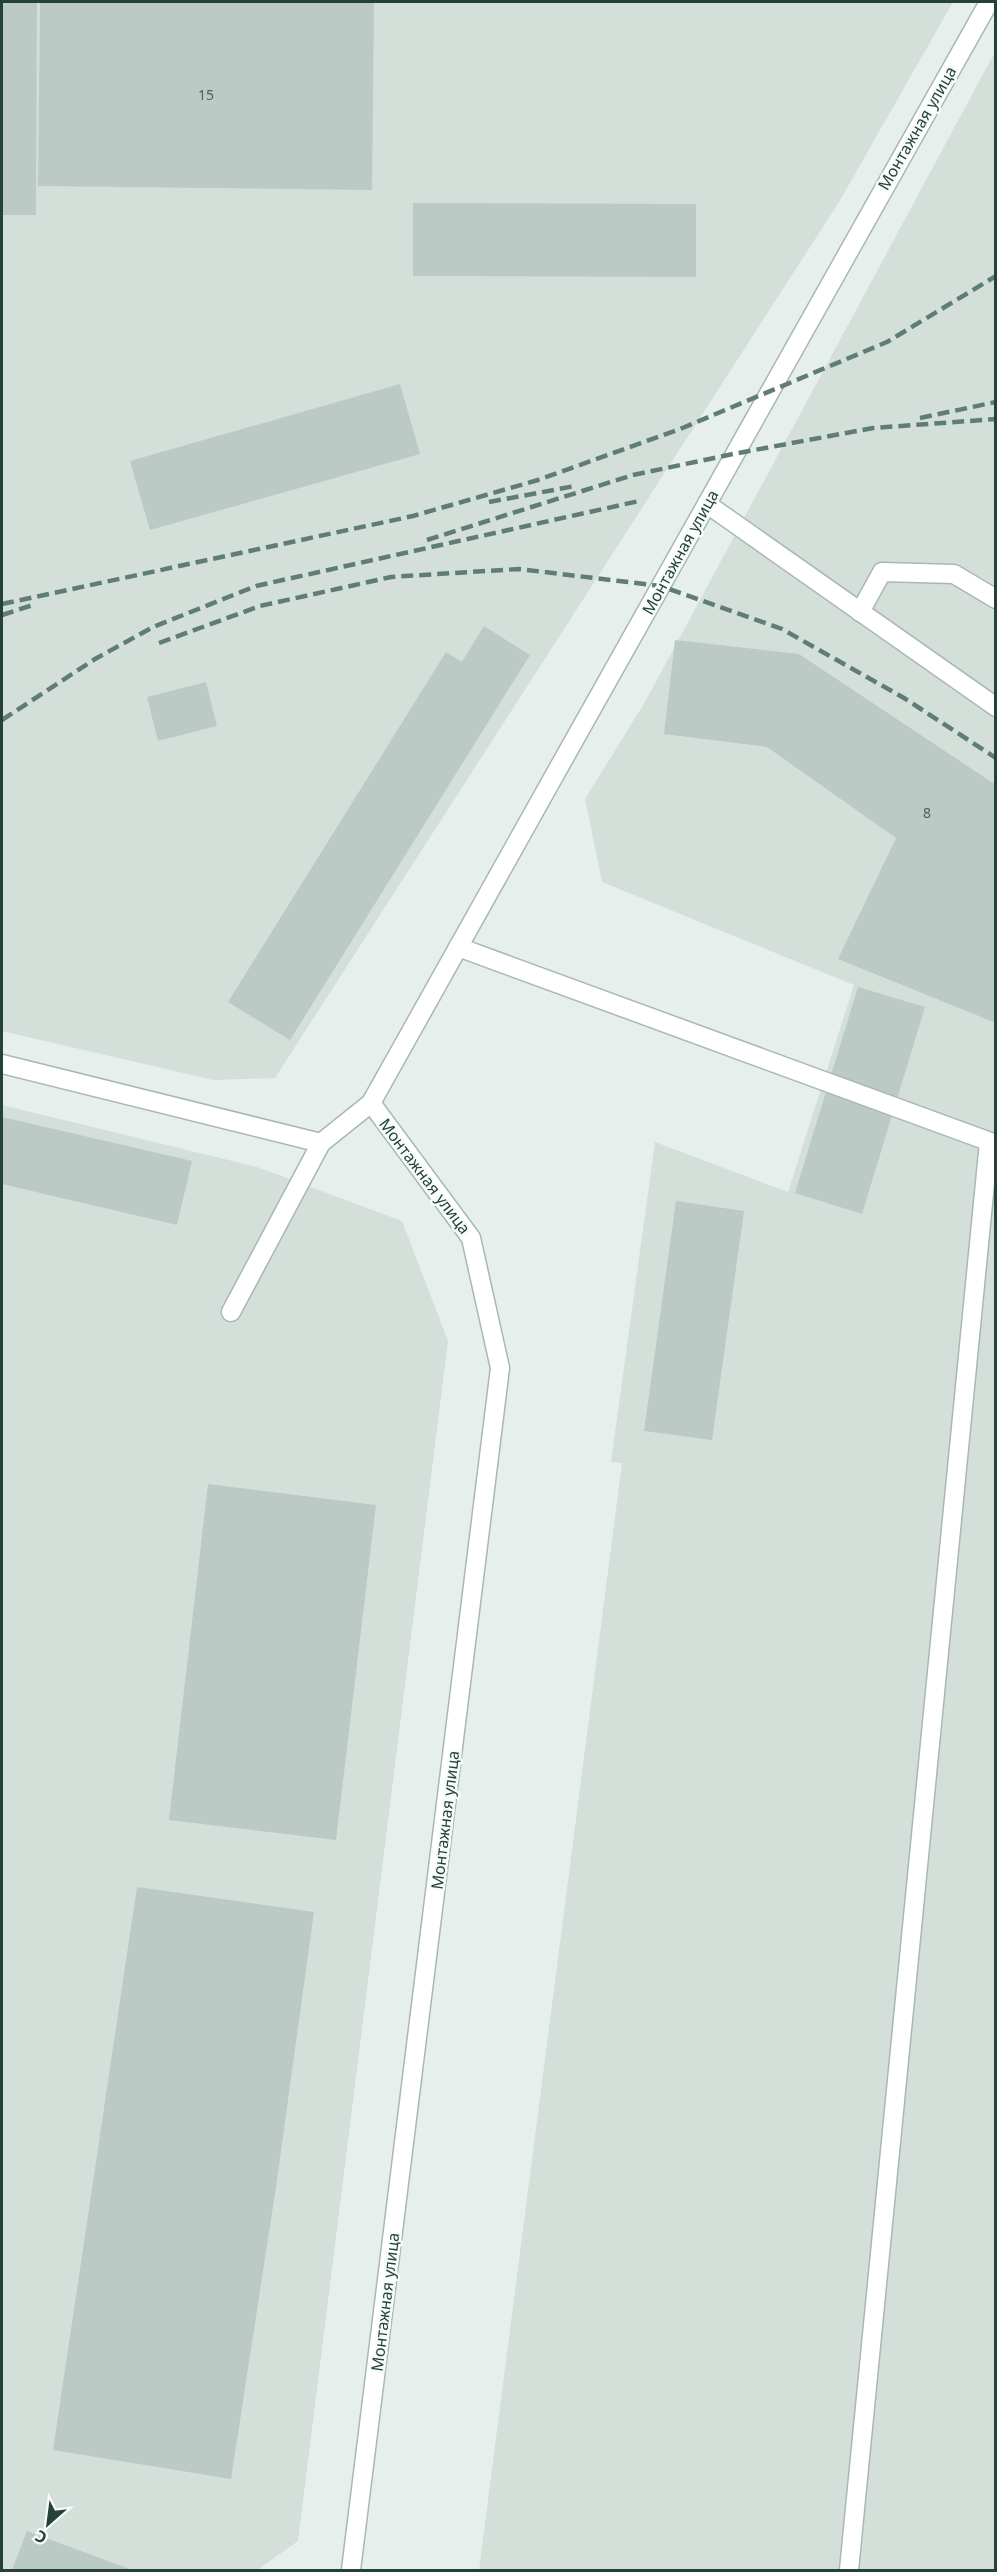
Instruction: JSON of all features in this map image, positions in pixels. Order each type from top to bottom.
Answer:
[{"type":"street","name":"Монтажная улица","points":[[321,1143],[371,1103],[707,504],[760,405],[989,2]]},
{"type":"street","points":[[707,504],[996,707]]},
{"type":"street","points":[[860,612],[882,572],[954,574],[996,599]]},
{"type":"street","points":[[458,947],[992,1143],[849,2571]]},
{"type":"street","points":[[2,1064],[321,1143],[231,1312]]},
{"type":"street","name":"Монтажная улица","points":[[351,2571],[500,1368],[471,1238],[371,1103]]},
{"type":"shaded area","points":[[2,2],[953,2],[839,202],[275,1078],[214,1080],[2,1031]]},
{"type":"shaded area","points":[[995,52],[995,2570],[479,2570],[622,1463],[611,1462],[655,1142],[788,1192],[854,985],[602,882],[585,799],[645,702]]},
{"type":"shaded area","points":[[2,1105],[257,1167],[402,1221],[448,1341],[298,2541],[257,2570],[2,2570]]},
{"type":"building","points":[[2,2],[37,2],[36,215],[2,215]]},
{"type":"building","points":[[40,2],[374,2],[372,190],[38,186]]},
{"type":"building","points":[[413,203],[696,204],[696,277],[413,276]]},
{"type":"building","points":[[400,384],[420,454],[150,530],[130,461]]},
{"type":"building","points":[[484,626],[530,655],[290,1040],[228,1002],[446,652],[462,662]]},
{"type":"building","points":[[675,640],[799,654],[996,785],[996,1023],[838,959],[896,838],[767,747],[664,734]]},
{"type":"building","points":[[206,682],[217,726],[158,741],[147,697]]},
{"type":"building","points":[[858,987],[925,1007],[862,1214],[795,1193]]},
{"type":"building","points":[[2,1117],[192,1161],[177,1225],[2,1184]]},
{"type":"building","points":[[676,1201],[744,1211],[712,1440],[644,1431]]},
{"type":"building","points":[[208,1484],[376,1505],[336,1840],[169,1820]]},
{"type":"building","points":[[137,1887],[314,1912],[276,2187],[231,2479],[53,2450]]},
{"type":"building","points":[[27,2531],[132,2570],[12,2570]]},
{"type":"railway","points":[[2,604],[413,516],[538,480],[680,429],[887,342],[996,276]]},
{"type":"railway","points":[[920,418],[996,402]]},
{"type":"railway","points":[[427,540],[633,475],[873,428],[996,419]]},
{"type":"railway","points":[[489,502],[575,486]]},
{"type":"railway","points":[[2,720],[95,659],[153,627],[256,586],[639,501]]},
{"type":"railway","points":[[159,643],[260,606],[391,577],[519,569],[661,586],[782,629],[904,698],[996,758]]},
{"type":"railway","points":[[2,615],[36,604]]}]
